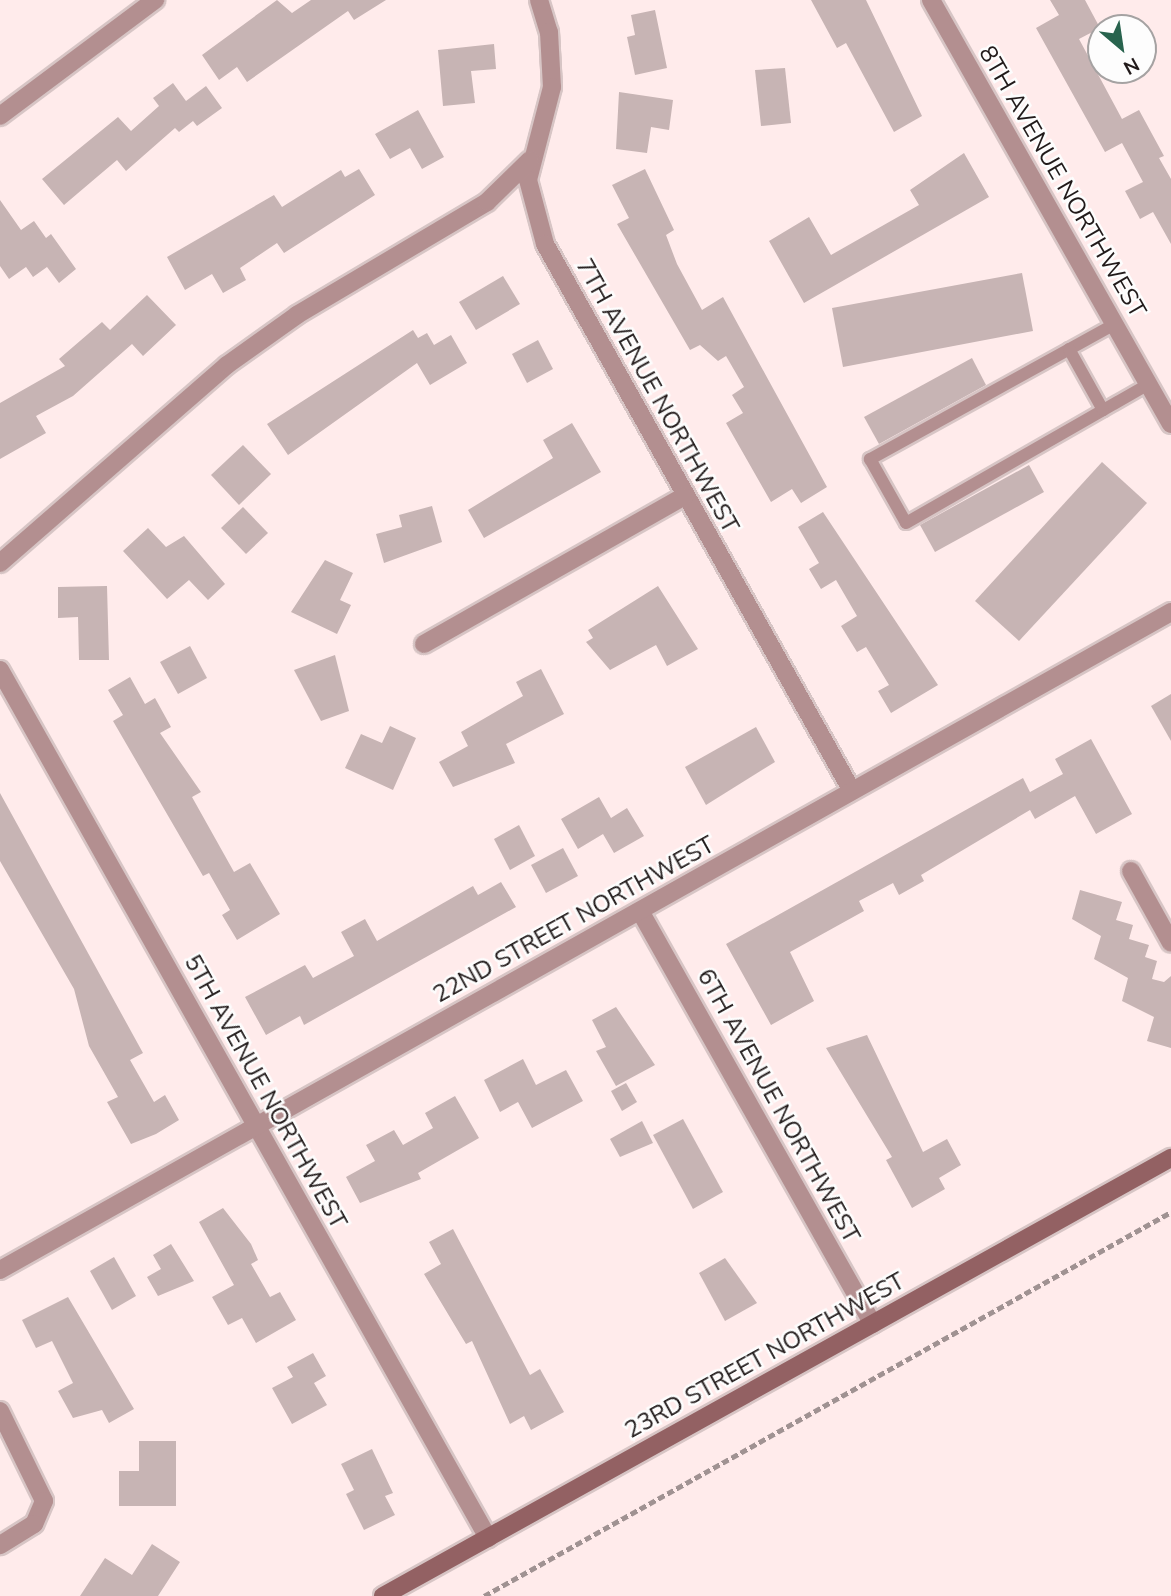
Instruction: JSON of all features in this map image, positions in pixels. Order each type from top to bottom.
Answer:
[{"type":"street","points":[[0,116],[155,0]]},
{"type":"street","name":"7TH AVENUE NORTHWEST","points":[[539,0],[549,32],[552,87],[530,160],[531,198],[545,244],[683,497],[852,791]]},
{"type":"street","name":"8TH AVENUE NORTHWEST","points":[[931,0],[1171,424]]},
{"type":"street","points":[[0,563],[227,365],[297,315],[487,202],[530,160]]},
{"type":"street","points":[[424,644],[683,497]]},
{"type":"street","name":"22ND STREET NORTHWEST","points":[[0,1270],[1171,612]]},
{"type":"street","name":"5TH AVENUE NORTHWEST","points":[[0,670],[488,1538]]},
{"type":"street","points":[[1131,871],[1171,943]]},
{"type":"street","name":"6TH AVENUE NORTHWEST","points":[[640,911],[873,1324]]},
{"type":"street","name":"23RD STREET NORTHWEST","points":[[383,1596],[1171,1158]]},
{"type":"street","points":[[0,1411],[44,1501],[34,1524],[0,1545]]},
{"type":"lane","points":[[1115,324],[870,459],[906,523],[1149,384]]},
{"type":"lane","points":[[1069,349],[1103,410]]},
{"type":"path","points":[[484,1596],[1171,1212]]},
{"type":"building","points":[[277,0],[292,13],[311,0],[386,0],[354,20],[348,11],[247,82],[237,67],[219,80],[202,55]]},
{"type":"building","points":[[811,0],[866,0],[922,116],[894,132],[846,43],[837,48]]},
{"type":"building","points":[[1050,0],[1085,0],[1092,14],[1087,14],[1087,35],[1079,39],[1087,54],[1087,84],[1103,84],[1122,119],[1139,110],[1164,156],[1159,158],[1171,179],[1171,244],[1153,212],[1140,219],[1125,191],[1143,182],[1122,143],[1105,152],[1036,28],[1059,15]]},
{"type":"building","points":[[655,10],[667,68],[635,75],[627,37],[635,35],[631,15]]},
{"type":"building","points":[[494,44],[496,69],[471,71],[475,103],[443,106],[438,50]]},
{"type":"building","points":[[785,68],[791,123],[761,126],[755,70]]},
{"type":"building","points":[[173,83],[186,101],[206,86],[222,108],[197,126],[193,121],[179,132],[175,128],[126,171],[117,160],[64,205],[42,179],[118,117],[131,131],[159,106],[153,98]]},
{"type":"building","points":[[619,92],[673,100],[669,130],[651,127],[647,153],[616,149]]},
{"type":"building","points":[[418,110],[444,157],[422,169],[410,148],[390,159],[375,134]]},
{"type":"building","points":[[964,153],[989,197],[804,303],[769,241],[809,217],[831,255],[919,205],[910,190]]},
{"type":"building","points":[[359,169],[375,195],[284,253],[277,243],[240,268],[246,280],[223,293],[212,274],[185,290],[167,257],[274,195],[282,207],[341,170],[345,177]]},
{"type":"building","points":[[645,169],[674,230],[666,235],[677,264],[702,310],[723,297],[827,487],[801,503],[792,489],[771,502],[726,423],[743,413],[732,395],[744,387],[726,356],[718,361],[700,345],[690,350],[617,224],[629,218],[612,185]]},
{"type":"building","points":[[0,200],[21,230],[34,221],[46,238],[51,234],[76,269],[59,283],[47,267],[33,277],[26,267],[9,279],[0,266]]},
{"type":"building","points":[[1022,273],[1033,331],[843,367],[832,308]]},
{"type":"building","points":[[503,276],[520,304],[476,330],[459,302]]},
{"type":"building","points":[[147,295],[176,325],[143,356],[132,344],[73,396],[36,416],[46,433],[0,459],[0,403],[65,366],[59,359],[102,322],[110,330]]},
{"type":"building","points":[[413,330],[418,338],[427,333],[434,345],[451,335],[467,363],[430,385],[417,363],[288,455],[267,424]]},
{"type":"building","points":[[538,340],[553,369],[527,383],[512,354]]},
{"type":"building","points":[[972,358],[986,385],[879,444],[864,417]]},
{"type":"building","points":[[572,423],[601,472],[484,538],[468,510],[553,458],[543,440]]},
{"type":"building","points":[[243,445],[271,474],[239,505],[211,475]]},
{"type":"building","points":[[1102,462],[1147,503],[1019,641],[975,601]]},
{"type":"building","points":[[1029,465],[1044,492],[935,552],[920,525]]},
{"type":"building","points":[[432,506],[442,542],[384,563],[376,534],[402,527],[399,515]]},
{"type":"building","points":[[243,507],[268,533],[246,554],[221,528]]},
{"type":"building","points":[[823,512],[938,685],[891,713],[878,691],[889,685],[866,647],[857,652],[841,626],[857,616],[836,580],[821,589],[809,569],[819,563],[798,527]]},
{"type":"building","points":[[148,528],[166,547],[184,536],[225,584],[208,600],[189,580],[167,599],[123,551]]},
{"type":"building","points":[[325,560],[353,573],[340,600],[351,605],[337,634],[291,612]]},
{"type":"building","points":[[107,586],[109,660],[79,660],[78,617],[58,618],[58,587]]},
{"type":"building","points":[[658,586],[698,649],[667,666],[656,645],[610,670],[586,642],[593,638],[588,630]]},
{"type":"building","points":[[190,646],[207,678],[178,694],[160,662]]},
{"type":"building","points":[[335,655],[349,711],[321,721],[294,670]]},
{"type":"building","points":[[541,669],[564,714],[506,744],[515,763],[453,787],[439,762],[468,746],[461,732],[523,696],[516,682]]},
{"type":"building","points":[[130,677],[145,704],[155,698],[171,727],[160,733],[201,792],[192,797],[234,872],[250,863],[280,914],[237,940],[222,915],[230,910],[209,873],[203,876],[113,721],[123,715],[108,690]]},
{"type":"building","points":[[1171,694],[1171,741],[1151,706]]},
{"type":"building","points":[[390,726],[416,738],[393,790],[345,768],[361,734],[382,743]]},
{"type":"building","points":[[756,727],[775,762],[706,805],[685,767]]},
{"type":"building","points":[[1091,739],[1132,814],[1096,834],[1075,796],[1035,819],[1030,810],[921,875],[924,881],[899,895],[893,883],[859,901],[864,911],[790,952],[814,1001],[771,1025],[726,944],[1023,778],[1030,792],[1063,774],[1055,759]]},
{"type":"building","points":[[0,793],[143,1053],[130,1060],[154,1102],[165,1095],[179,1120],[156,1134],[131,1144],[107,1102],[118,1097],[89,1046],[74,989],[0,861]]},
{"type":"building","points":[[599,797],[611,818],[627,808],[644,836],[614,853],[603,834],[578,849],[561,819]]},
{"type":"building","points":[[519,825],[535,856],[510,870],[494,839]]},
{"type":"building","points":[[563,848],[578,876],[546,893],[531,865]]},
{"type":"building","points":[[501,882],[516,907],[304,1025],[300,1016],[266,1035],[245,997],[305,965],[313,978],[354,956],[341,932],[365,919],[377,941],[473,886],[478,895]]},
{"type":"building","points":[[1080,890],[1122,902],[1116,920],[1133,925],[1129,939],[1149,945],[1145,957],[1157,961],[1152,979],[1164,982],[1171,976],[1171,1048],[1147,1041],[1154,1017],[1122,1001],[1128,978],[1094,959],[1101,936],[1072,919]]},
{"type":"building","points":[[616,1007],[655,1065],[616,1086],[596,1051],[606,1047],[592,1020]]},
{"type":"building","points":[[867,1035],[923,1152],[947,1139],[961,1165],[939,1178],[945,1189],[912,1208],[886,1160],[892,1157],[826,1048]]},
{"type":"building","points":[[523,1059],[536,1085],[566,1070],[583,1101],[532,1128],[518,1102],[500,1112],[484,1080]]},
{"type":"building","points":[[626,1083],[637,1102],[622,1111],[611,1091]]},
{"type":"building","points":[[455,1096],[479,1138],[418,1173],[421,1179],[360,1203],[346,1177],[375,1161],[366,1145],[394,1130],[403,1145],[433,1128],[425,1113]]},
{"type":"building","points":[[683,1119],[723,1192],[693,1209],[653,1135]]},
{"type":"building","points":[[642,1121],[653,1143],[620,1157],[610,1139]]},
{"type":"building","points":[[223,1208],[251,1244],[258,1260],[251,1264],[270,1297],[280,1292],[296,1320],[256,1343],[242,1318],[228,1325],[212,1297],[234,1285],[199,1222]]},
{"type":"building","points":[[453,1229],[530,1375],[540,1369],[564,1412],[531,1430],[524,1416],[510,1424],[472,1341],[466,1344],[424,1274],[441,1264],[429,1242]]},
{"type":"building","points":[[171,1244],[194,1281],[158,1296],[147,1277],[161,1269],[153,1255]]},
{"type":"building","points":[[114,1257],[136,1296],[112,1310],[90,1271]]},
{"type":"building","points":[[725,1258],[757,1303],[725,1321],[699,1273]]},
{"type":"building","points":[[68,1297],[134,1409],[109,1423],[102,1410],[73,1418],[58,1391],[73,1383],[52,1341],[36,1348],[22,1320]]},
{"type":"building","points":[[313,1353],[326,1376],[314,1383],[327,1405],[292,1424],[272,1388],[293,1377],[287,1367]]},
{"type":"building","points":[[139,1441],[176,1441],[176,1506],[119,1506],[119,1471],[139,1471]]},
{"type":"building","points":[[372,1449],[393,1493],[385,1496],[395,1515],[364,1530],[346,1494],[354,1490],[341,1464]]},
{"type":"building","points":[[152,1544],[180,1562],[158,1596],[80,1596],[105,1558],[132,1575]]}]
